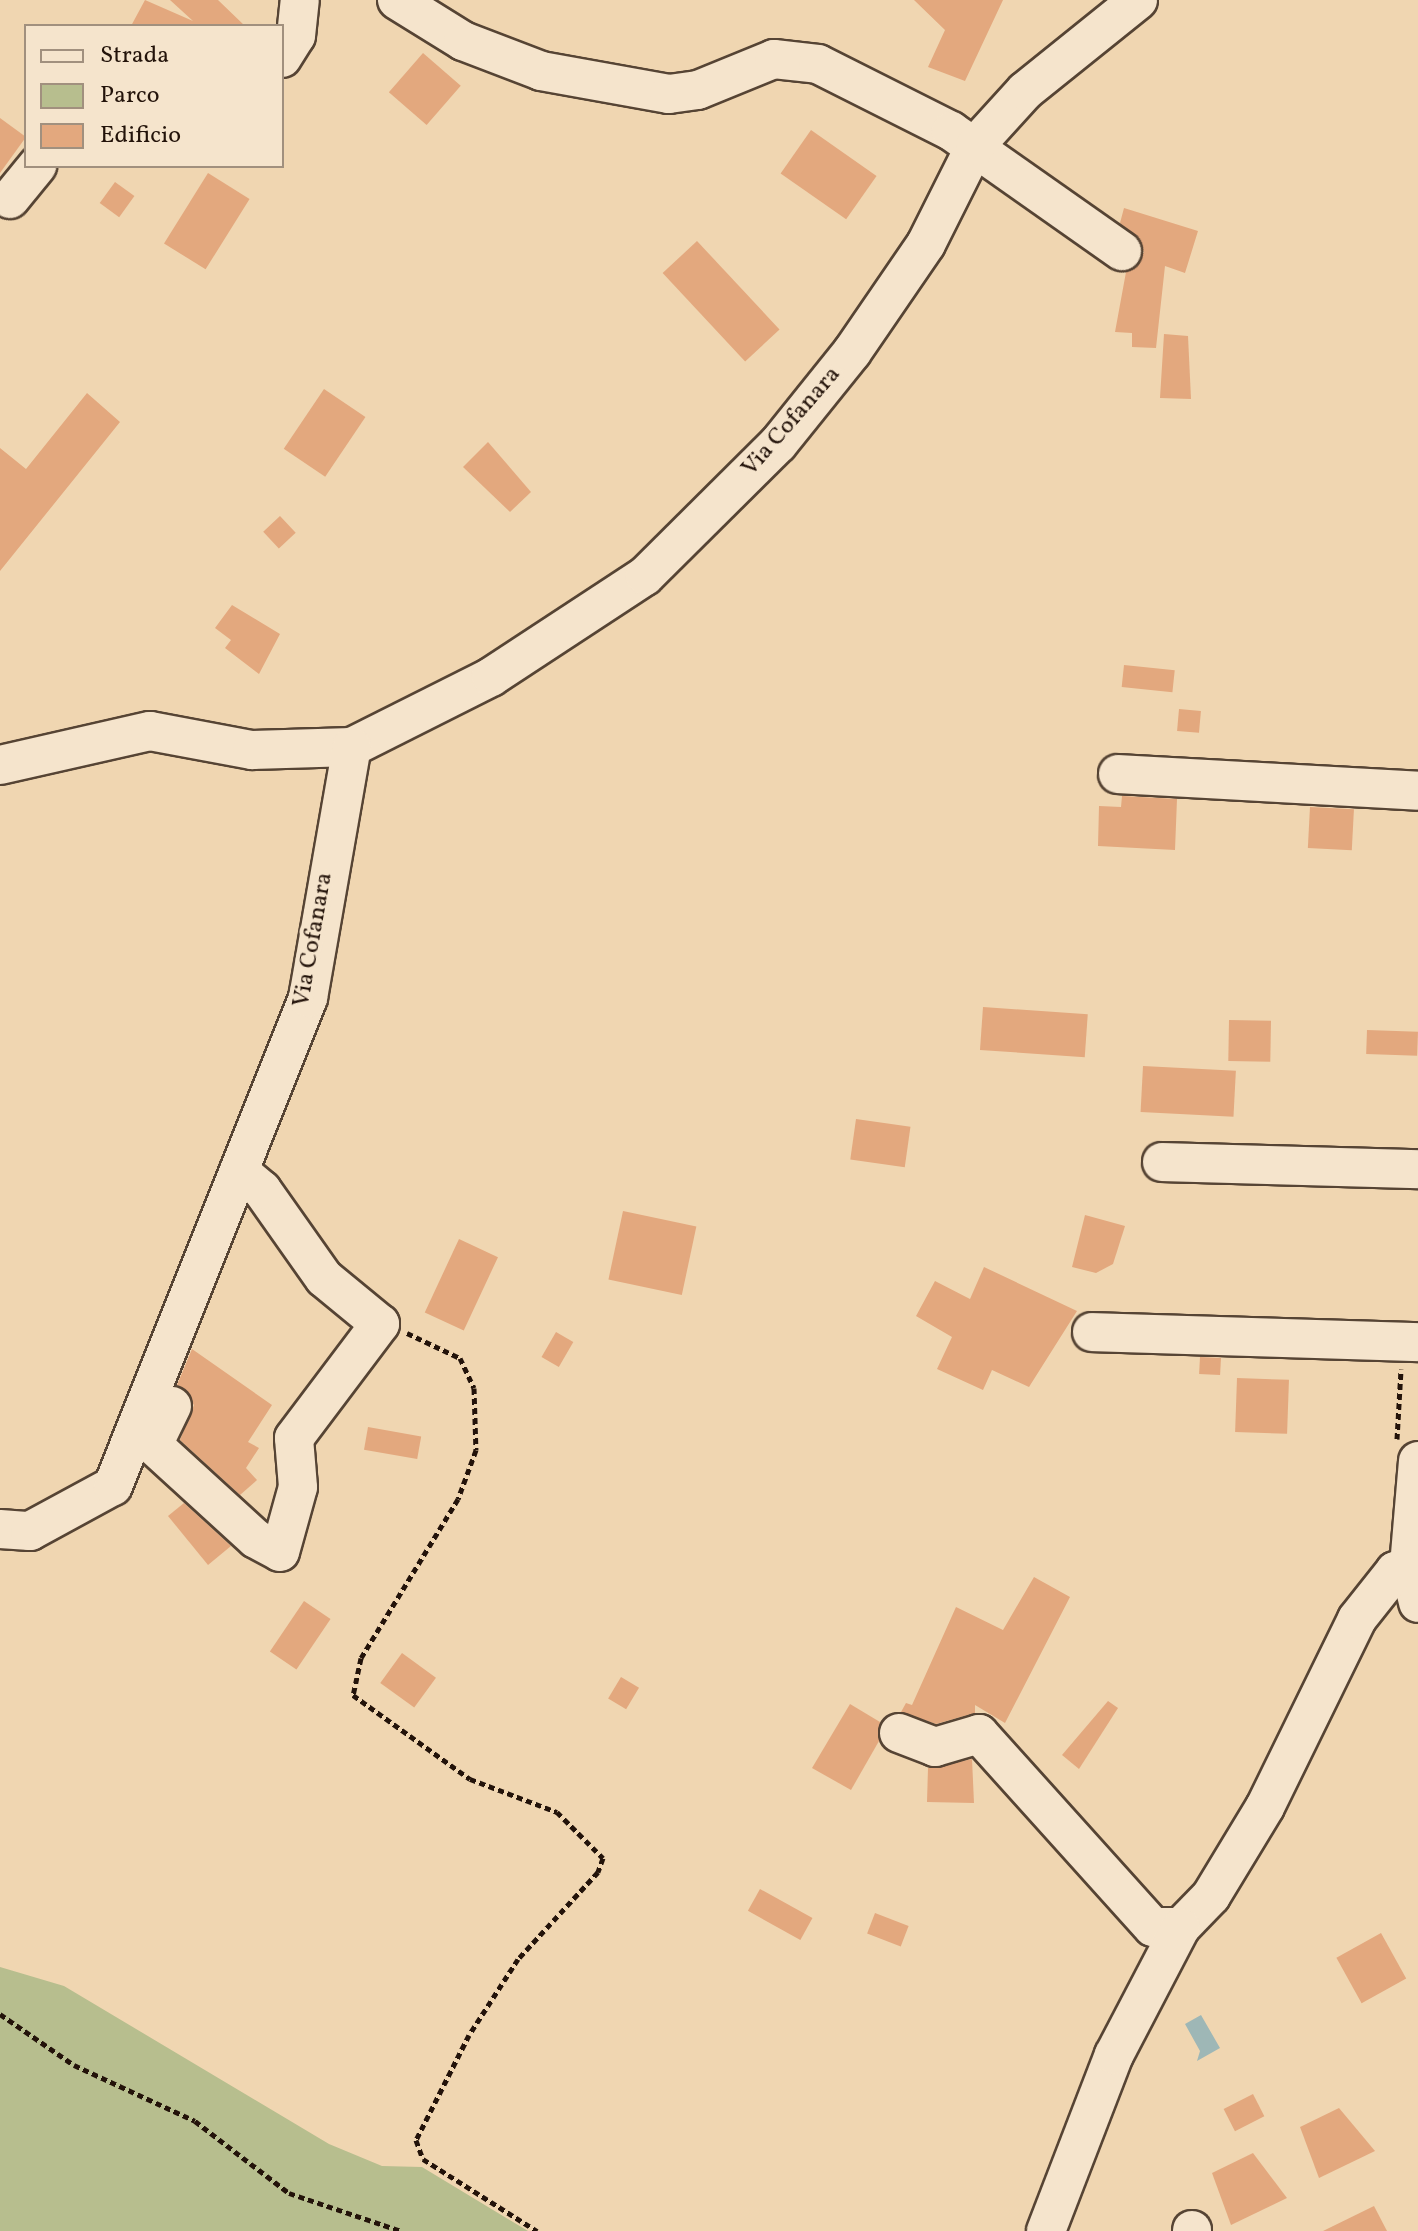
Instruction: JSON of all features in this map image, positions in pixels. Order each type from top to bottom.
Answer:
[{"type":"street","points":[[284,55],[296,36],[300,0]]},
{"type":"street","points":[[397,0],[463,41],[541,71],[669,94],[797,58],[842,73],[975,146],[988,163],[1122,251]]},
{"type":"street","name":"Via Cofanara","points":[[0,765],[150,731],[252,750],[352,747],[491,677],[645,576],[778,444],[852,352],[926,244],[975,146],[1025,91],[1138,0]]},
{"type":"street","points":[[10,199],[35,168]]},
{"type":"street","name":"Via Cofanara","points":[[0,1529],[30,1531],[113,1486],[157,1386],[308,998],[352,747]]},
{"type":"street","points":[[1118,774],[1418,791]]},
{"type":"street","points":[[1162,1162],[1418,1169]]},
{"type":"street","points":[[157,1386],[174,1401],[153,1445],[256,1539],[280,1552],[298,1487],[294,1438],[380,1324],[324,1278],[262,1190],[239,1171]]},
{"type":"street","points":[[1092,1332],[1418,1342]]},
{"type":"street","points":[[1418,1461],[1409,1566],[1418,1603]]},
{"type":"street","points":[[1046,2231],[1114,2055],[1181,1927],[1211,1896],[1265,1807],[1357,1619],[1395,1571],[1409,1566]]},
{"type":"street","points":[[899,1733],[935,1747],[979,1734],[1153,1927],[1181,1927]]},
{"type":"path","points":[[380,1324],[460,1358],[474,1388],[476,1450],[458,1499],[361,1658],[353,1695],[470,1779],[557,1812],[603,1858],[598,1872],[518,1959],[469,2035],[416,2140],[423,2159],[537,2231]]},
{"type":"path","points":[[0,2014],[74,2065],[195,2121],[289,2193],[401,2231]]},
{"type":"green space","points":[[0,1967],[64,1986],[329,2144],[382,2166],[422,2167],[528,2231],[0,2231]]},
{"type":"water","points":[[1201,2015],[1220,2048],[1197,2061],[1200,2051],[1185,2024]]},
{"type":"building","points":[[145,0],[193,21],[170,0],[218,0],[243,24],[132,24]]},
{"type":"building","points":[[914,0],[1003,0],[965,81],[928,67],[945,30]]},
{"type":"building","points":[[423,53],[461,86],[427,125],[389,92]]},
{"type":"building","points":[[0,118],[24,136],[24,140],[0,173]]},
{"type":"building","points":[[811,130],[877,176],[846,219],[781,173]]},
{"type":"building","points":[[208,173],[250,199],[206,269],[164,243]]},
{"type":"building","points":[[115,182],[134,196],[119,217],[100,203]]},
{"type":"building","points":[[1124,208],[1198,231],[1185,273],[1165,266],[1156,348],[1132,347],[1132,333],[1115,332],[1126,272],[1144,252],[1120,223]]},
{"type":"building","points":[[697,241],[780,329],[745,362],[663,273]]},
{"type":"building","points":[[1164,334],[1188,336],[1191,399],[1160,398]]},
{"type":"building","points":[[324,389],[365,417],[325,477],[284,449]]},
{"type":"building","points":[[87,393],[120,422],[0,571],[0,448],[26,469]]},
{"type":"building","points":[[488,442],[531,492],[510,512],[463,467]]},
{"type":"building","points":[[280,516],[296,533],[279,549],[263,532]]},
{"type":"building","points":[[232,605],[280,634],[259,674],[225,648],[231,640],[215,628]]},
{"type":"building","points":[[1124,665],[1175,670],[1172,692],[1122,687]]},
{"type":"building","points":[[1179,709],[1201,711],[1199,733],[1177,731]]},
{"type":"building","points":[[1122,796],[1177,799],[1175,850],[1098,846],[1099,806],[1121,807]]},
{"type":"building","points":[[1310,807],[1354,809],[1352,850],[1308,848]]},
{"type":"building","points":[[983,1007],[1088,1014],[1085,1057],[980,1050]]},
{"type":"building","points":[[1229,1020],[1271,1021],[1270,1062],[1228,1061]]},
{"type":"building","points":[[1367,1030],[1418,1032],[1417,1056],[1366,1054]]},
{"type":"building","points":[[1143,1066],[1236,1071],[1233,1117],[1141,1112]]},
{"type":"building","points":[[856,1119],[910,1127],[905,1167],[850,1160]]},
{"type":"building","points":[[623,1211],[696,1227],[682,1295],[608,1279]]},
{"type":"building","points":[[1085,1215],[1125,1226],[1113,1264],[1096,1273],[1072,1267]]},
{"type":"building","points":[[459,1239],[498,1257],[464,1331],[425,1312]]},
{"type":"building","points":[[984,1267],[1077,1311],[1029,1387],[992,1370],[983,1390],[937,1369],[952,1337],[916,1316],[935,1281],[970,1299]]},
{"type":"building","points":[[556,1332],[573,1342],[559,1367],[542,1357]]},
{"type":"building","points":[[192,1349],[272,1405],[248,1442],[259,1448],[246,1468],[257,1480],[240,1495],[180,1440],[194,1405],[177,1385]]},
{"type":"building","points":[[1200,1357],[1221,1358],[1220,1375],[1199,1374]]},
{"type":"building","points":[[1237,1378],[1289,1380],[1287,1434],[1235,1432]]},
{"type":"building","points":[[368,1427],[421,1436],[417,1459],[364,1450]]},
{"type":"building","points":[[184,1503],[231,1546],[208,1565],[168,1516]]},
{"type":"building","points":[[1034,1577],[1070,1597],[1005,1723],[975,1705],[975,1713],[936,1724],[901,1712],[906,1703],[912,1705],[956,1607],[1003,1630]]},
{"type":"building","points":[[304,1601],[331,1619],[296,1669],[270,1652]]},
{"type":"building","points":[[402,1653],[436,1678],[414,1708],[380,1683]]},
{"type":"building","points":[[621,1677],[639,1688],[626,1709],[608,1698]]},
{"type":"building","points":[[1108,1701],[1118,1708],[1079,1769],[1062,1755]]},
{"type":"building","points":[[850,1704],[880,1722],[879,1741],[851,1790],[812,1768]]},
{"type":"building","points":[[972,1759],[974,1803],[927,1802],[928,1768]]},
{"type":"building","points":[[760,1889],[812,1918],[800,1940],[748,1911]]},
{"type":"building","points":[[875,1913],[909,1926],[901,1946],[867,1934]]},
{"type":"building","points":[[1381,1933],[1406,1978],[1362,2003],[1336,1958]]},
{"type":"building","points":[[1253,2094],[1264,2116],[1235,2131],[1224,2109]]},
{"type":"building","points":[[1339,2108],[1375,2151],[1319,2178],[1300,2127]]},
{"type":"building","points":[[1253,2153],[1287,2198],[1231,2225],[1212,2173]]},
{"type":"building","points":[[1374,2206],[1387,2231],[1323,2231]]}]
